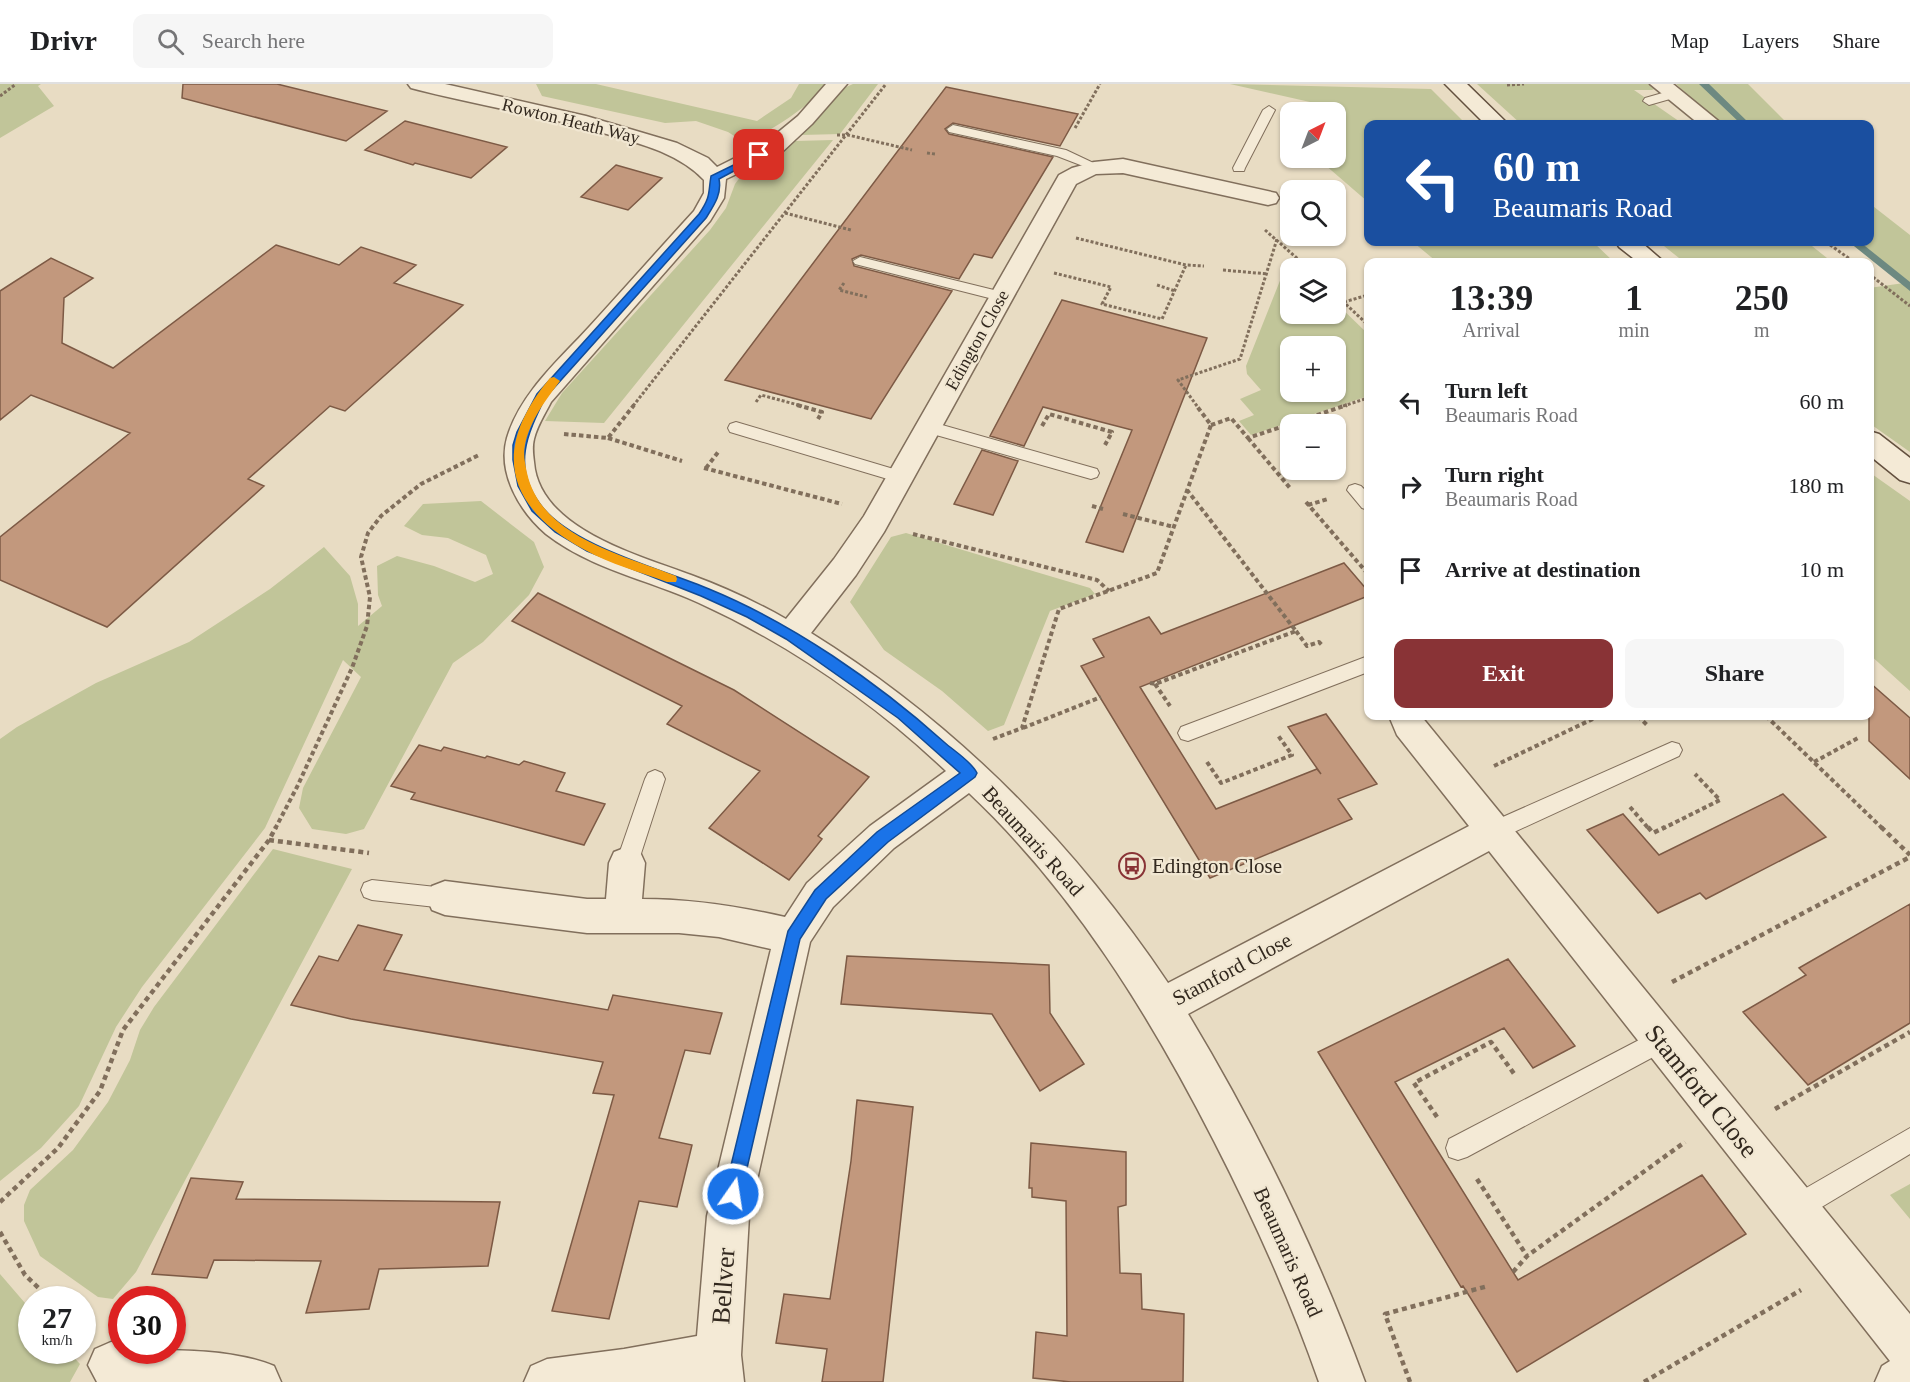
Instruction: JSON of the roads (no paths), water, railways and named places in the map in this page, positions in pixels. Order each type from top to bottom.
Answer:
[{"type":"street","name":"Rowton Heath Way","points":[[418,84],[568,118],[645,139],[692,157],[710,170],[714,177]]},
{"type":"street","points":[[714,177],[773,148],[788,136],[837,84]]},
{"type":"street","points":[[1455,84],[1493,120]]},
{"type":"street","points":[[1661,93],[1705,120]]},
{"type":"street","name":"Edington Close","points":[[791,636],[845,567],[877,519],[1067,180],[1080,172],[1096,168],[1123,166],[1234,178],[1268,198]]},
{"type":"street","name":"Beaumaris Road","points":[[714,177],[717,188],[702,216],[541,397],[519,445],[519,460],[524,486],[536,508],[560,529],[591,548],[706,593],[791,636],[897,709],[962,765],[1013,815],[1064,873],[1115,939],[1162,1007],[1196,1065],[1287,1244],[1342,1382]]},
{"type":"street","points":[[1633,246],[1647,258]]},
{"type":"street","points":[[1874,445],[1910,473]]},
{"type":"street","name":"Stamford Close","points":[[1407,720],[1910,1350]]},
{"type":"street","name":"Bellver","points":[[547,1382],[624,1372],[720,1368],[728,1216],[793,936],[820,894],[962,765]]},
{"type":"street","name":"Stamford Close","points":[[1162,1007],[1494,831]]},
{"type":"street","points":[[622,918],[627,863]]},
{"type":"street","points":[[445,898],[547,912],[622,918],[679,916],[719,920],[793,936]]},
{"type":"street","points":[[111,1365],[182,1378],[258,1382]]},
{"type":"street","points":[[1898,1382],[1910,1375]]},
{"type":"lane","points":[[1234,178],[1269,110]]},
{"type":"lane","points":[[953,129],[1061,153],[1096,168]]},
{"type":"lane","points":[[860,261],[1001,296]]},
{"type":"lane","points":[[928,427],[1091,473]]},
{"type":"lane","points":[[736,428],[901,477]]},
{"type":"lane","points":[[1355,490],[1364,500]]},
{"type":"lane","points":[[1188,733],[1364,666]]},
{"type":"lane","points":[[1494,831],[1672,750]]},
{"type":"lane","points":[[627,863],[655,779]]},
{"type":"lane","points":[[372,890],[445,898]]},
{"type":"lane","points":[[1458,1148],[1662,1040]]},
{"type":"lane","points":[[1796,1208],[1910,1140]]},
{"type":"waterway","points":[[1704,84],[1742,120]]},
{"type":"waterway","points":[[1859,246],[1873,258]]},
{"type":"waterway","points":[[1874,258],[1910,288]]},
{"type":"place","name":"Edington Close","points":[[1132,866]]}]
